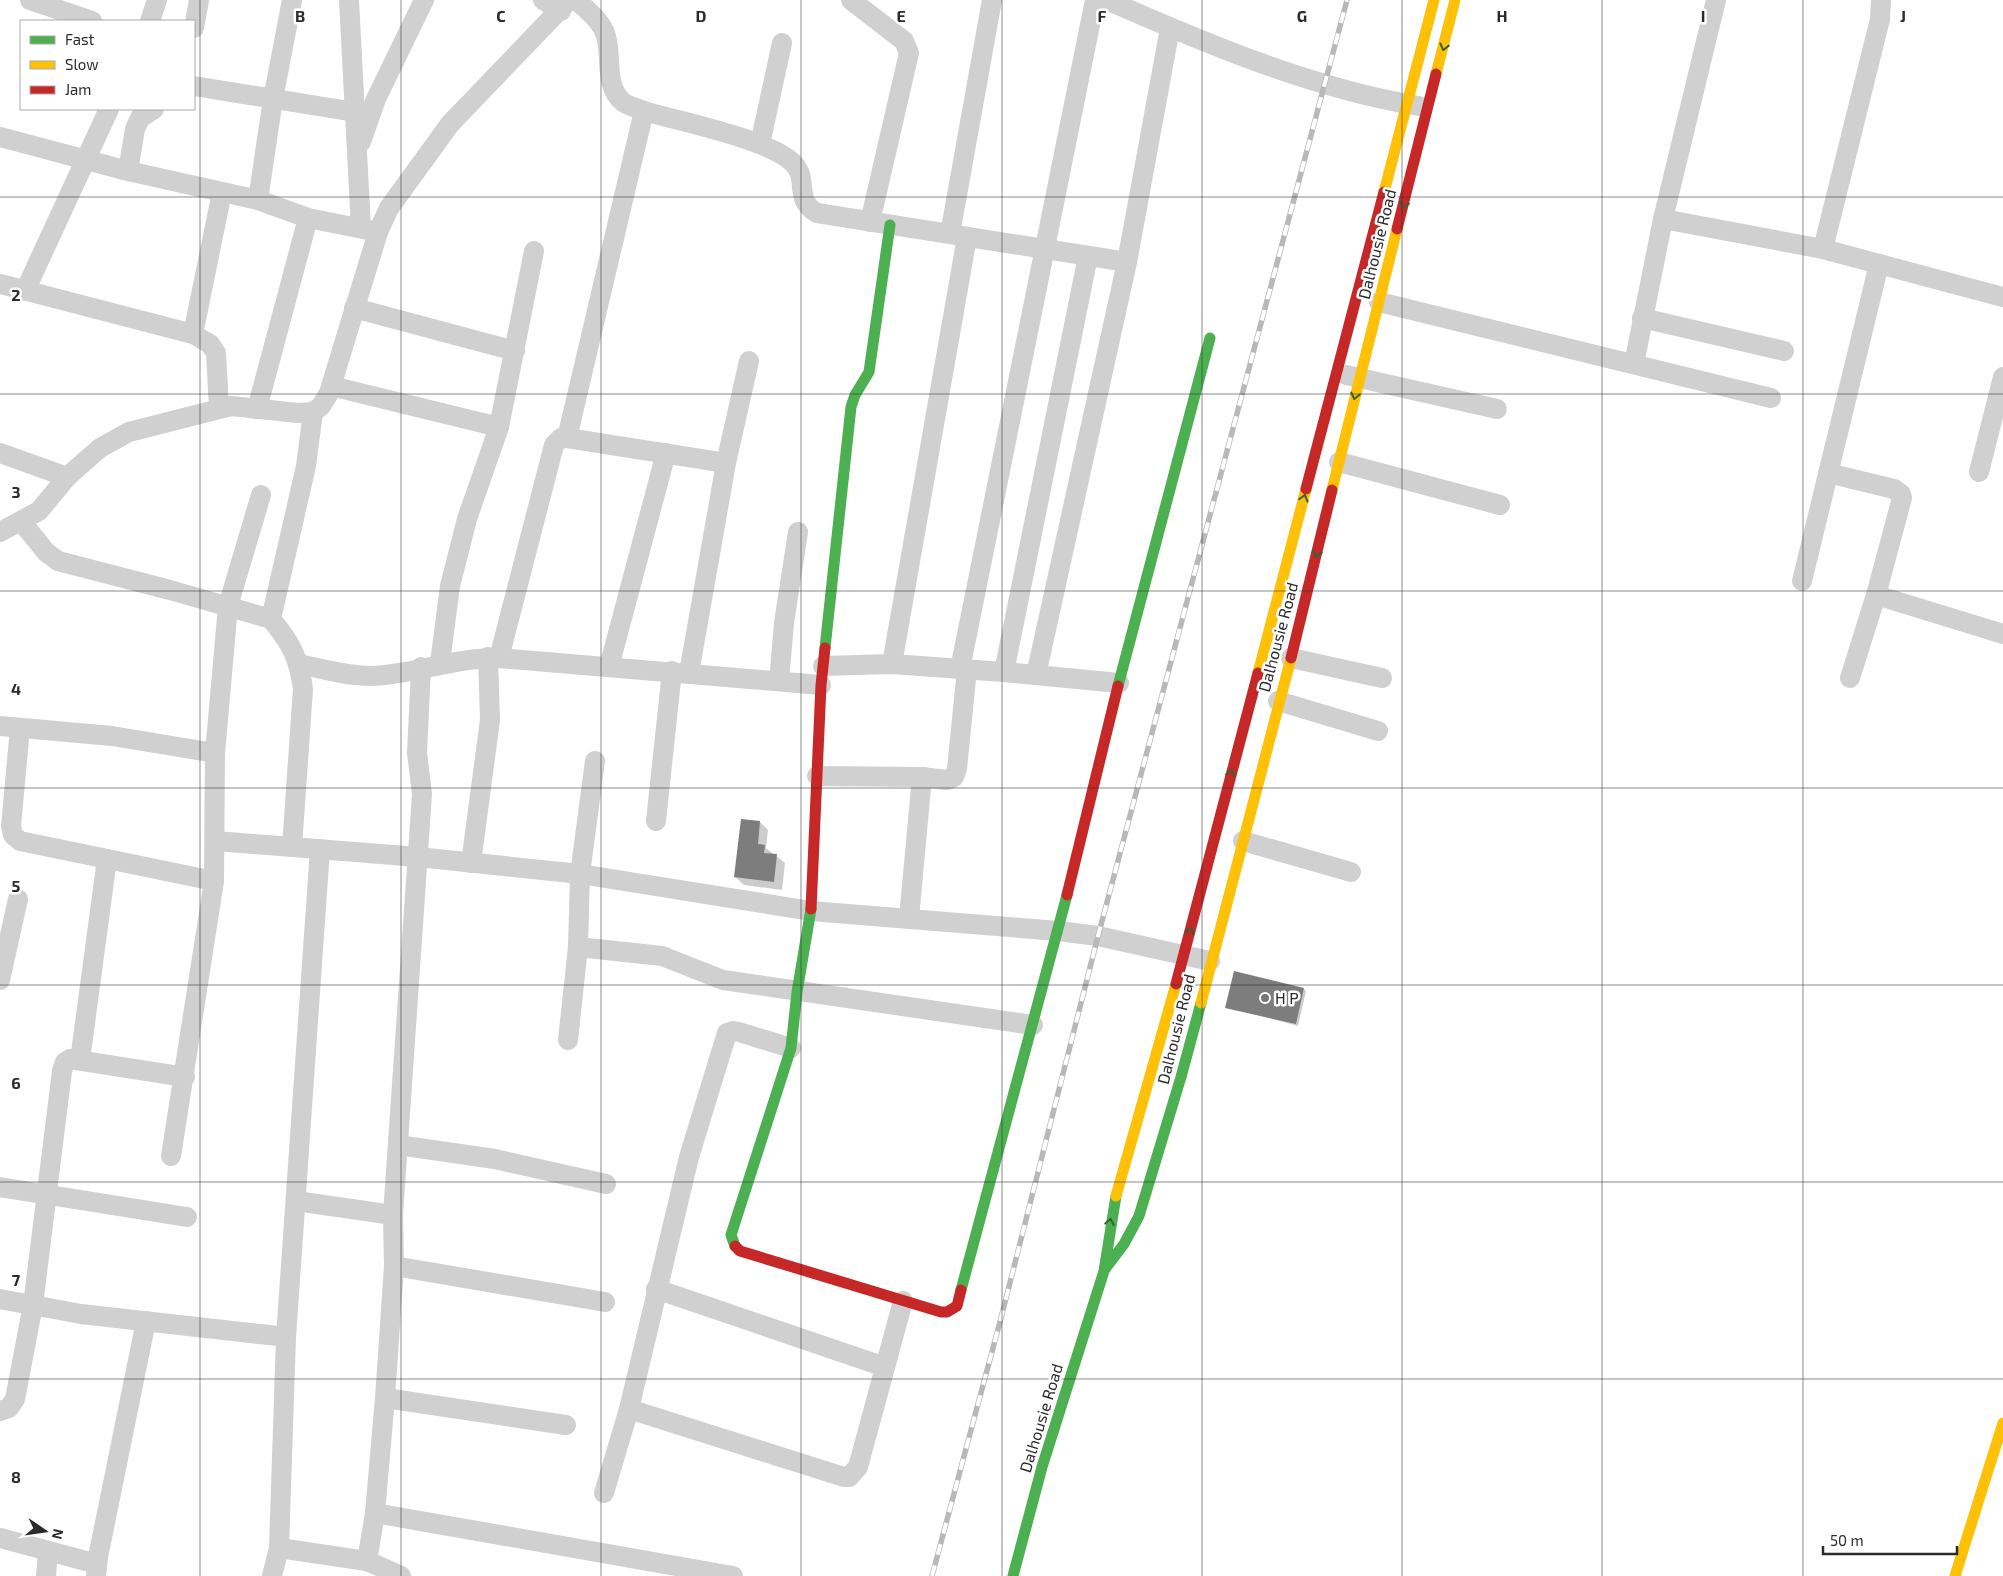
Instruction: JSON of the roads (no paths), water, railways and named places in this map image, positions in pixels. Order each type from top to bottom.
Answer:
[{"type":"street","points":[[30,0],[89,20]]},
{"type":"street","points":[[150,20],[157,0]]},
{"type":"street","points":[[195,22],[199,0]]},
{"type":"street","points":[[258,200],[273,99],[292,0]]},
{"type":"street","points":[[0,532],[22,522],[38,511],[68,477],[100,448],[121,436],[232,406],[298,413],[313,412],[321,406],[331,386],[354,308],[370,230],[357,153],[349,0]]},
{"type":"street","points":[[357,153],[376,98],[424,0]]},
{"type":"street","points":[[543,0],[569,4],[601,24],[606,35],[615,94],[624,103],[644,111],[774,148],[795,164],[800,174],[802,198],[808,208],[830,216],[1127,262]]},
{"type":"street","points":[[850,0],[904,41],[909,53],[870,222]]},
{"type":"street","points":[[892,664],[959,235],[992,0]]},
{"type":"street","points":[[817,776],[922,777],[947,780],[954,777],[958,769],[964,669],[1095,0]]},
{"type":"street","points":[[1107,0],[1170,28],[1324,84],[1429,108]]},
{"type":"street","name":"Dalhousie Road","points":[[1013,1576],[1042,1467],[1104,1271],[1112,1211],[1184,955],[1434,0]]},
{"type":"street","name":"Dalhousie Road","points":[[1104,1271],[1124,1244],[1142,1207],[1181,1077],[1291,658],[1359,378],[1455,0]]},
{"type":"street","points":[[1634,364],[1663,218],[1716,0]]},
{"type":"street","points":[[1823,249],[1880,18],[1881,0]]},
{"type":"street","points":[[370,230],[389,208],[450,124],[569,4]]},
{"type":"street","points":[[1036,675],[1127,262],[1170,28]]},
{"type":"street","points":[[760,144],[782,43]]},
{"type":"street","points":[[195,86],[355,112]]},
{"type":"street","points":[[25,291],[109,110]]},
{"type":"street","points":[[128,171],[135,129],[140,118],[152,110]]},
{"type":"street","points":[[567,438],[644,111]]},
{"type":"street","points":[[0,137],[84,161],[258,200],[308,218],[370,230]]},
{"type":"street","points":[[193,334],[222,192]]},
{"type":"street","points":[[257,409],[308,218]]},
{"type":"street","points":[[1663,218],[1823,249],[2003,297]]},
{"type":"street","points":[[890,225],[869,372],[855,395],[851,407],[822,675],[811,911],[797,992],[791,1048],[731,1235],[732,1243],[740,1250],[797,1266],[903,1301],[947,1312],[957,1306],[1058,931],[1119,684],[1210,338]]},
{"type":"street","points":[[367,1561],[375,1512],[394,1266],[393,1215],[422,794],[417,753],[430,665],[468,519],[498,427],[534,251]]},
{"type":"street","points":[[1004,672],[1088,256]]},
{"type":"street","points":[[1802,581],[1879,264]]},
{"type":"street","points":[[1,287],[25,291],[193,334],[210,344],[216,353],[220,408]]},
{"type":"street","points":[[1379,302],[1771,398]]},
{"type":"street","points":[[354,308],[515,351]]},
{"type":"street","points":[[1642,318],[1784,351]]},
{"type":"street","points":[[656,821],[681,672],[749,361]]},
{"type":"street","points":[[1336,373],[1497,409]]},
{"type":"street","points":[[1979,472],[2003,377]]},
{"type":"street","points":[[331,386],[498,427]]},
{"type":"street","points":[[271,619],[306,466],[313,412]]},
{"type":"street","points":[[471,863],[490,720],[494,657],[554,445],[561,438],[567,438],[726,463]]},
{"type":"street","points":[[609,667],[666,453]]},
{"type":"street","points":[[0,454],[68,477]]},
{"type":"street","points":[[1339,462],[1500,505]]},
{"type":"street","points":[[1828,473],[1894,489],[1901,494],[1876,595],[1850,678]]},
{"type":"street","points":[[171,1156],[185,1077],[214,881],[216,841],[215,753],[228,606],[261,495]]},
{"type":"street","points":[[22,522],[46,552],[58,561],[271,619],[293,649],[299,664],[303,689],[292,847]]},
{"type":"street","points":[[779,681],[784,623],[798,532]]},
{"type":"street","points":[[1876,595],[2003,634]]},
{"type":"street","points":[[299,664],[336,672],[371,676],[430,665],[494,657],[779,681],[892,664],[1004,672],[1119,684]]},
{"type":"street","points":[[1291,658],[1382,678]]},
{"type":"street","points":[[1278,702],[1378,731]]},
{"type":"street","points":[[214,881],[20,841],[13,835],[11,826],[10,727],[112,736],[215,753]]},
{"type":"street","points":[[568,1040],[578,947],[580,874],[595,761]]},
{"type":"street","points":[[909,918],[922,777]]},
{"type":"street","points":[[216,841],[418,857],[580,874],[811,911],[1058,931],[1098,936],[1210,962]]},
{"type":"street","points":[[1243,841],[1351,872]]},
{"type":"street","points":[[272,1576],[279,1548],[286,1337],[320,849]]},
{"type":"street","points":[[80,1060],[107,859]]},
{"type":"street","points":[[0,980],[18,899]]},
{"type":"street","points":[[578,947],[662,956],[723,980],[1033,1025]]},
{"type":"street","points":[[604,1493],[629,1409],[656,1289],[689,1157],[727,1033],[732,1031],[739,1032],[791,1048]]},
{"type":"street","points":[[0,1411],[9,1408],[15,1398],[33,1304],[62,1071],[65,1062],[70,1058],[185,1077]]},
{"type":"street","points":[[398,1145],[513,1163],[606,1184]]},
{"type":"street","points":[[0,1188],[187,1217]]},
{"type":"street","points":[[296,1201],[393,1215]]},
{"type":"street","points":[[394,1266],[605,1302]]},
{"type":"street","points":[[656,1289],[885,1366]]},
{"type":"street","points":[[0,1300],[33,1304],[81,1314],[286,1337]]},
{"type":"street","points":[[629,1409],[844,1477],[849,1476],[858,1467],[903,1301]]},
{"type":"street","points":[[0,1538],[48,1551],[97,1570],[146,1321]]},
{"type":"street","points":[[385,1398],[566,1425]]},
{"type":"street","points":[[1955,1576],[2003,1423]]},
{"type":"street","points":[[375,1512],[733,1576]]},
{"type":"street","points":[[279,1548],[367,1561],[394,1575]]},
{"type":"street","points":[[46,1576],[48,1551]]},
{"type":"railway","points":[[932,1576],[1001,1318],[1098,936],[1347,0]]},
{"type":"place","name":"H P","points":[[1265,998]]}]
